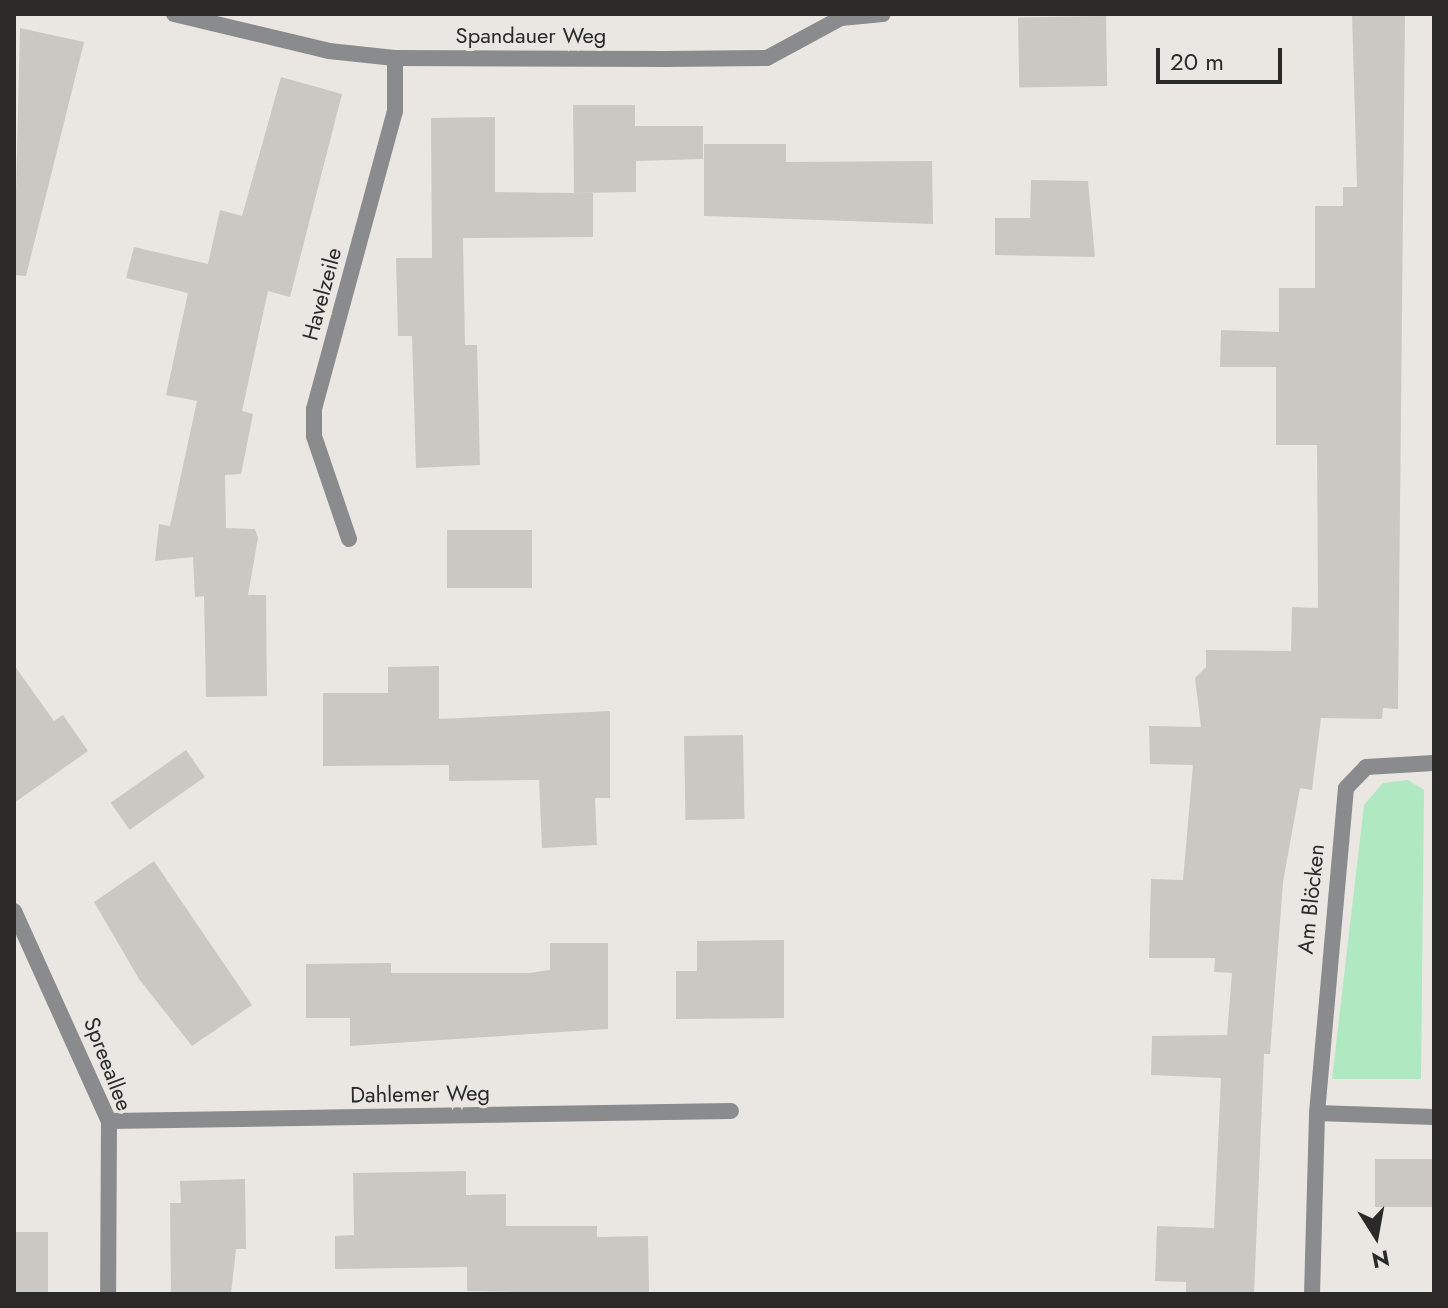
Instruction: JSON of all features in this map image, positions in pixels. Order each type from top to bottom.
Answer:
[{"type":"street","name":"Spandauer Weg","points":[[174,14],[329,51],[395,58],[767,58],[841,18],[883,14]]},
{"type":"street","name":"Havelzeile","points":[[349,539],[314,436],[314,409],[395,111],[395,58]]},
{"type":"street","name":"Am Blöcken","points":[[1312,1294],[1317,1113],[1346,788],[1366,767],[1434,763]]},
{"type":"street","name":"Spreeallee","points":[[14,911],[109,1121],[108,1294]]},
{"type":"street","name":"Dahlemer Weg","points":[[109,1121],[731,1111]]},
{"type":"street","points":[[1317,1113],[1434,1117]]},
{"type":"green space","points":[[1408,780],[1424,790],[1421,1079],[1332,1079],[1364,805],[1383,783]]},
{"type":"building","points":[[1352,14],[1405,14],[1398,709],[1383,708],[1382,719],[1321,718],[1312,790],[1300,788],[1283,882],[1270,1054],[1264,1054],[1254,1294],[1186,1294],[1186,1282],[1155,1281],[1157,1226],[1214,1228],[1221,1078],[1151,1075],[1152,1036],[1227,1035],[1232,973],[1214,972],[1215,958],[1149,958],[1151,879],[1183,880],[1193,765],[1150,764],[1149,726],[1201,727],[1195,678],[1206,667],[1206,650],[1291,651],[1292,607],[1318,608],[1317,445],[1276,445],[1276,367],[1220,367],[1221,330],[1279,332],[1279,288],[1315,288],[1315,206],[1343,206],[1343,187],[1357,187]]},
{"type":"building","points":[[1106,16],[1107,86],[1019,88],[1018,18]]},
{"type":"building","points":[[20,28],[84,42],[26,276],[14,275]]},
{"type":"building","points":[[281,77],[342,94],[290,297],[268,291],[242,411],[253,414],[241,474],[225,475],[226,528],[255,529],[258,538],[248,595],[266,595],[267,696],[206,697],[204,596],[195,597],[193,557],[155,561],[159,524],[170,526],[197,401],[166,395],[188,293],[126,278],[134,247],[208,264],[220,210],[242,216]]},
{"type":"building","points":[[573,105],[635,105],[635,126],[703,126],[703,159],[636,161],[636,192],[576,193],[593,193],[593,237],[463,238],[465,345],[477,345],[480,465],[416,468],[412,336],[398,336],[396,258],[432,258],[431,118],[495,117],[495,192],[574,193]]},
{"type":"building","points":[[704,144],[786,144],[786,162],[932,161],[933,224],[704,216]]},
{"type":"building","points":[[1031,180],[1088,181],[1095,257],[995,255],[995,218],[1030,218]]},
{"type":"building","points":[[447,530],[532,530],[532,588],[447,588]]},
{"type":"building","points":[[14,665],[54,721],[63,715],[88,751],[14,803]]},
{"type":"building","points":[[439,666],[439,719],[610,711],[610,798],[595,798],[597,845],[542,848],[539,780],[449,781],[449,765],[323,766],[323,693],[388,693],[388,667]]},
{"type":"building","points":[[743,735],[744,819],[685,820],[684,736]]},
{"type":"building","points":[[186,750],[205,777],[130,830],[111,803]]},
{"type":"building","points":[[154,861],[252,1005],[192,1046],[139,979],[94,902]]},
{"type":"building","points":[[784,940],[784,1018],[676,1019],[676,971],[697,971],[697,941]]},
{"type":"building","points":[[550,943],[608,943],[608,1029],[350,1046],[350,1018],[306,1018],[306,964],[391,963],[391,973],[529,973],[550,970]]},
{"type":"building","points":[[1375,1159],[1434,1159],[1434,1207],[1375,1207]]},
{"type":"building","points":[[466,1171],[466,1195],[506,1194],[506,1226],[597,1226],[597,1237],[648,1236],[649,1294],[467,1291],[467,1267],[335,1269],[335,1236],[354,1235],[353,1173]]},
{"type":"building","points":[[245,1179],[246,1249],[236,1249],[231,1294],[171,1294],[170,1203],[181,1203],[180,1181]]},
{"type":"building","points":[[14,1232],[48,1232],[48,1294],[14,1294]]}]
